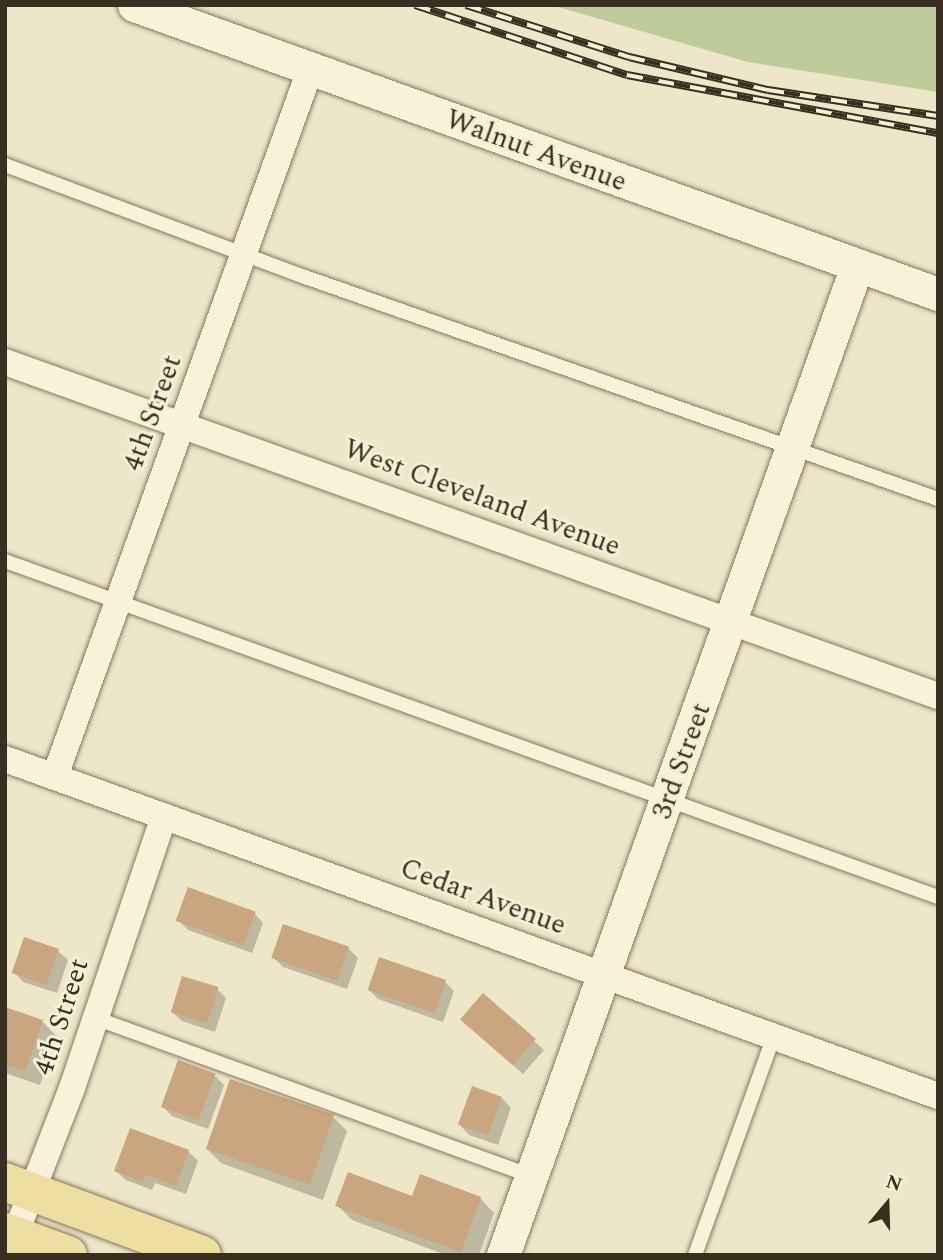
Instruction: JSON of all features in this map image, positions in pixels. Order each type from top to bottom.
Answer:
[{"type":"main road","points":[[18,1187],[202,1255]]},
{"type":"main road","points":[[10,1233],[68,1255]]},
{"type":"street","name":"Walnut Avenue","points":[[134,5],[938,295]]},
{"type":"street","name":"4th Street","points":[[55,776],[310,70]]},
{"type":"street","name":"3rd Street","points":[[502,1255],[733,622],[857,266]]},
{"type":"street","name":"West Cleveland Avenue","points":[[5,362],[938,696]]},
{"type":"street","name":"Cedar Avenue","points":[[5,759],[938,1096]]},
{"type":"street","name":"4th Street","points":[[10,1233],[18,1187],[94,1018],[164,816]]},
{"type":"lane","points":[[5,165],[938,499]]},
{"type":"lane","points":[[5,561],[938,897]]},
{"type":"lane","points":[[94,1018],[531,1176]]},
{"type":"lane","points":[[695,1255],[774,1035]]},
{"type":"green space","points":[[551,5],[938,5],[938,92],[748,62]]},
{"type":"building","points":[[188,887],[256,912],[243,945],[176,921]]},
{"type":"building","points":[[283,924],[349,947],[337,981],[271,958]]},
{"type":"building","points":[[24,937],[59,949],[47,985],[12,973]]},
{"type":"building","points":[[379,957],[446,980],[435,1013],[368,990]]},
{"type":"building","points":[[182,976],[218,987],[207,1023],[171,1012]]},
{"type":"building","points":[[483,993],[536,1039],[513,1065],[460,1019]]},
{"type":"building","points":[[5,1007],[43,1020],[25,1071],[5,1065]]},
{"type":"building","points":[[178,1060],[216,1074],[198,1121],[161,1107]]},
{"type":"building","points":[[230,1079],[334,1115],[310,1185],[206,1149]]},
{"type":"building","points":[[472,1086],[502,1097],[488,1135],[458,1125]]},
{"type":"building","points":[[130,1128],[189,1150],[176,1186],[146,1175],[143,1182],[114,1171]]},
{"type":"building","points":[[348,1172],[412,1196],[420,1174],[481,1197],[461,1252],[335,1206]]},
{"type":"railway","points":[[415,5],[627,75],[938,133]]},
{"type":"railway","points":[[466,5],[629,57],[768,90],[938,116]]}]
